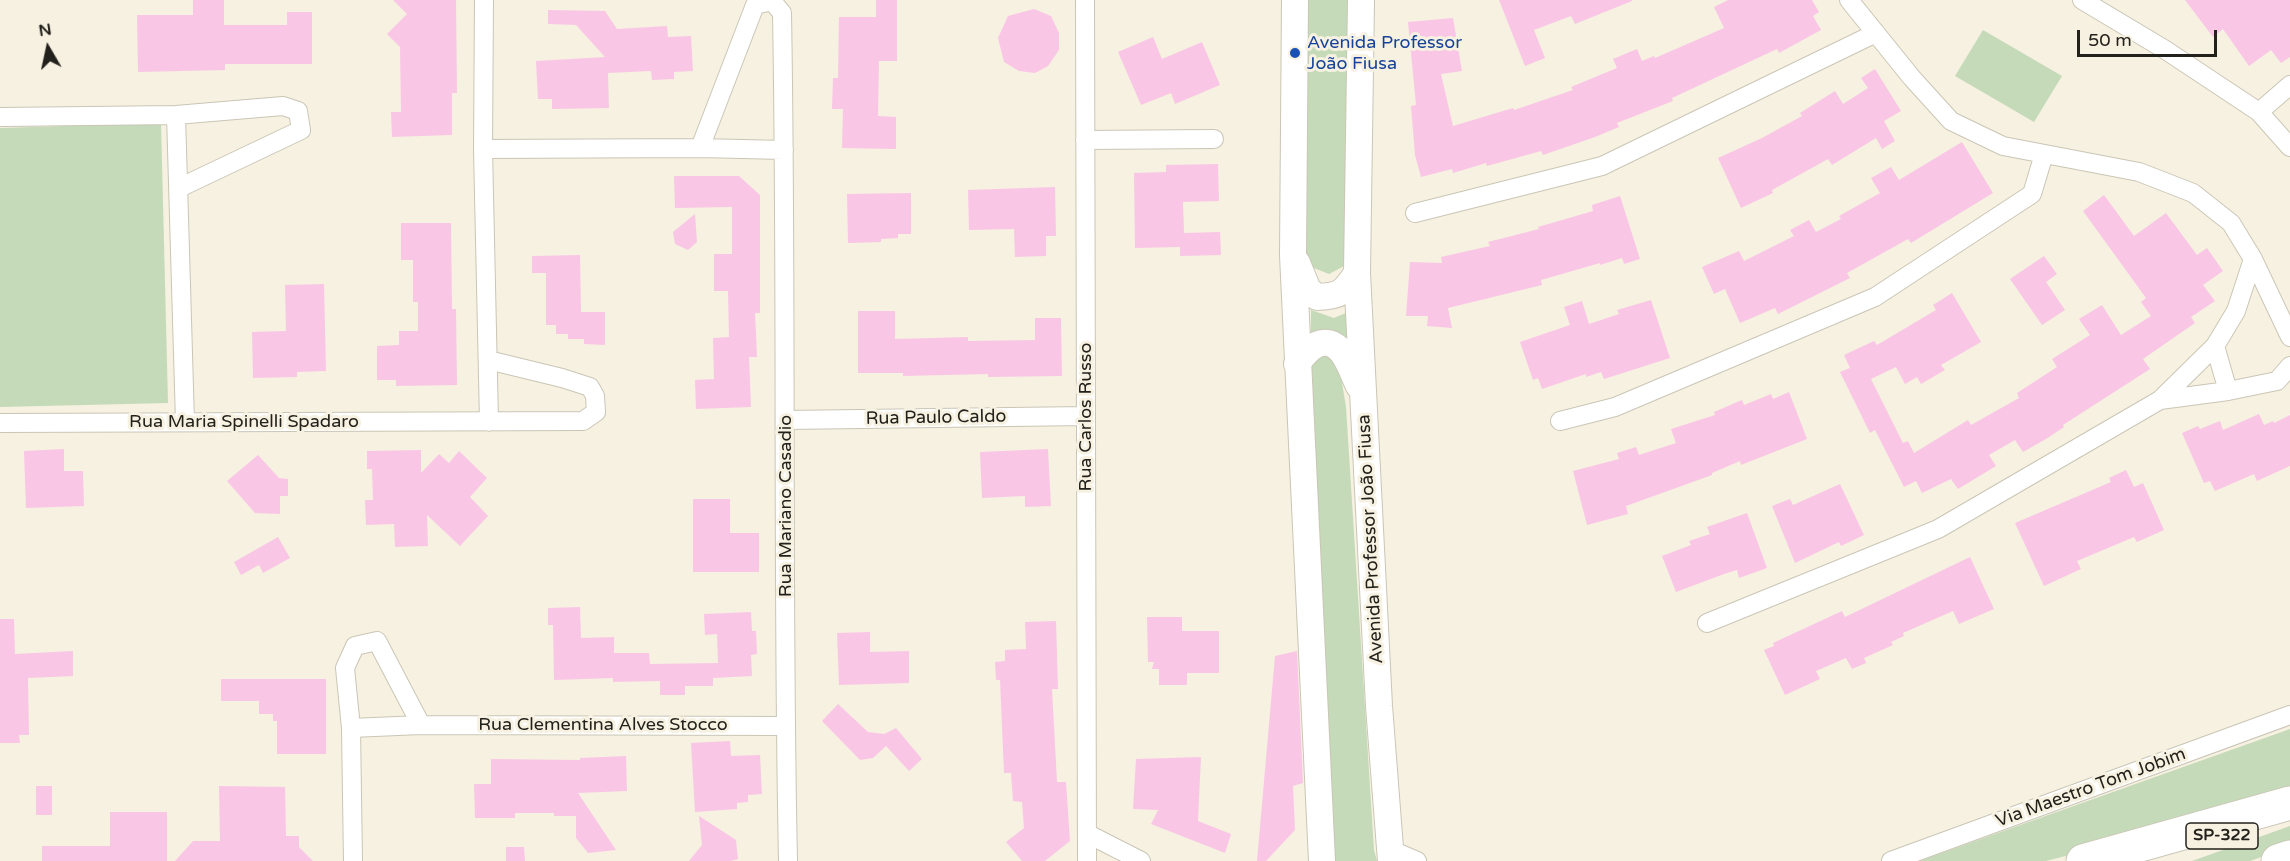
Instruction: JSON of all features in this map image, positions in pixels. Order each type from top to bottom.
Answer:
[{"type":"highway","points":[[2083,861],[2290,803]]},
{"type":"highway","name":"SP-322","points":[[2153,861],[2290,811]]},
{"type":"highway","name":"SP-322","points":[[2278,861],[2290,856]]},
{"type":"main road","points":[[1295,0],[1293,255],[1322,861]]},
{"type":"main road","name":"Avenida Professor João Fiusa","points":[[1361,0],[1358,273],[1379,706],[1390,855]]},
{"type":"main road","points":[[1293,255],[1308,290],[1317,297],[1331,297],[1343,293],[1358,273]]},
{"type":"main road","points":[[1297,364],[1307,349],[1315,345],[1324,343],[1334,346],[1342,353],[1365,397]]},
{"type":"street","points":[[484,0],[483,149],[489,422]]},
{"type":"street","name":"Rua Carlos Russo","points":[[1085,0],[1087,861]]},
{"type":"street","points":[[1849,0],[1951,121],[2003,146],[2139,172],[2193,193],[2232,223],[2253,259],[2290,337]]},
{"type":"street","points":[[2082,0],[2164,49],[2259,112],[2290,147]]},
{"type":"street","name":"Rua Mariano Casadio","points":[[700,148],[755,5],[772,1],[782,14],[786,420],[785,726],[788,861]]},
{"type":"street","points":[[1415,213],[1602,166],[1876,33]]},
{"type":"street","points":[[2259,112],[2290,85]]},
{"type":"street","points":[[0,117],[176,115],[283,106],[298,111],[301,130],[180,188]]},
{"type":"street","points":[[176,115],[180,188],[185,422]]},
{"type":"street","points":[[1085,140],[1214,139]]},
{"type":"street","points":[[483,149],[784,150]]},
{"type":"street","points":[[1560,421],[1615,407],[1875,297],[2032,195],[2044,154]]},
{"type":"street","points":[[1707,623],[1938,529],[2160,400],[2215,346],[2236,311],[2253,259]]},
{"type":"street","points":[[2215,346],[2228,391]]},
{"type":"street","name":"Rua Maria Spinelli Spadaro","points":[[0,423],[583,421],[596,412],[595,396],[590,387],[488,360]]},
{"type":"street","points":[[2160,400],[2228,391],[2277,381],[2290,366]]},
{"type":"street","name":"Rua Paulo Caldo","points":[[786,420],[1086,416]]},
{"type":"street","points":[[353,861],[351,728],[345,668],[355,646],[376,641],[421,725]]},
{"type":"street","name":"Via Maestro Tom Jobim","points":[[1891,861],[2290,715]]},
{"type":"street","name":"Rua Clementina Alves Stocco","points":[[351,728],[421,725],[785,726]]},
{"type":"street","points":[[1088,834],[1141,861]]},
{"type":"street","points":[[1390,855],[1417,861]]},
{"type":"green space","points":[[1308,0],[1352,0],[1350,263],[1329,274],[1314,268],[1303,249]]},
{"type":"green space","points":[[1983,30],[2062,76],[2034,122],[1955,76]]},
{"type":"green space","points":[[161,123],[168,403],[0,407],[0,128]]},
{"type":"green space","points":[[1311,310],[1334,318],[1348,312],[1348,342],[1311,335]]},
{"type":"green space","points":[[1321,353],[1339,364],[1346,407],[1374,850],[1377,861],[1331,861],[1305,366]]},
{"type":"green space","points":[[2290,729],[2290,793],[2167,830],[2046,861],[1919,861]]},
{"type":"green space","points":[[2290,826],[2290,847],[2250,861],[2192,861]]},
{"type":"building","points":[[193,0],[224,0],[224,25],[287,25],[287,12],[312,12],[312,64],[225,64],[225,70],[138,72],[137,15],[193,15]]},
{"type":"building","points":[[393,0],[456,0],[457,93],[452,93],[452,135],[392,137],[391,112],[401,112],[400,47],[387,34],[407,14]]},
{"type":"building","points":[[876,0],[897,0],[897,61],[879,61],[878,116],[896,117],[896,149],[842,148],[843,109],[832,109],[833,78],[838,78],[839,17],[876,17]]},
{"type":"building","points":[[1499,0],[1632,1],[1575,24],[1571,16],[1534,30],[1545,58],[1525,66]]},
{"type":"building","points":[[1728,0],[1812,0],[1819,12],[1813,16],[1821,30],[1779,53],[1777,49],[1672,98],[1673,101],[1617,123],[1619,127],[1595,137],[1543,155],[1541,151],[1487,166],[1486,163],[1453,173],[1452,169],[1421,177],[1415,155],[1411,106],[1416,105],[1408,22],[1453,18],[1462,71],[1441,74],[1453,126],[1513,108],[1514,110],[1573,90],[1571,87],[1617,68],[1613,59],[1637,49],[1642,61],[1654,56],[1655,58],[1724,28],[1714,7]]},
{"type":"building","points":[[2185,0],[2290,0],[2290,57],[2281,63],[2271,50],[2249,66],[2223,29],[2213,37]]},
{"type":"building","points":[[1034,9],[1051,16],[1059,33],[1059,50],[1048,66],[1035,73],[1019,71],[1004,62],[998,38],[1008,16]]},
{"type":"building","points":[[548,10],[605,11],[617,29],[667,26],[668,37],[691,36],[693,71],[674,72],[674,79],[652,80],[651,71],[608,73],[609,108],[552,109],[552,99],[538,99],[536,61],[605,57],[576,25],[548,24]]},
{"type":"building","points":[[1153,37],[1162,59],[1202,42],[1220,85],[1175,104],[1171,93],[1141,105],[1118,52]]},
{"type":"building","points":[[1875,69],[1901,111],[1884,121],[1895,141],[1882,149],[1876,138],[1832,165],[1828,159],[1772,190],[1773,193],[1741,208],[1718,158],[1802,116],[1800,113],[1835,91],[1843,104],[1868,88],[1861,78]]},
{"type":"building","points":[[1962,142],[1993,193],[1911,243],[1908,239],[1847,273],[1850,278],[1778,314],[1775,308],[1740,323],[1725,289],[1714,294],[1702,267],[1739,251],[1744,261],[1794,236],[1790,230],[1809,220],[1816,232],[1841,219],[1839,216],[1880,193],[1871,178],[1891,167],[1899,180]]},
{"type":"building","points":[[1218,164],[1219,201],[1183,202],[1184,233],[1220,232],[1221,255],[1180,256],[1180,247],[1135,248],[1134,173],[1166,172],[1166,165]]},
{"type":"building","points":[[674,176],[739,176],[760,195],[760,313],[755,313],[757,357],[749,357],[751,407],[696,409],[695,380],[714,379],[713,338],[729,337],[728,291],[714,291],[714,254],[732,254],[732,207],[675,208]]},
{"type":"building","points":[[1055,187],[1056,236],[1046,236],[1046,256],[1015,257],[1014,229],[969,230],[968,190]]},
{"type":"building","points":[[911,193],[911,234],[898,234],[898,238],[881,239],[881,242],[848,243],[847,194]]},
{"type":"building","points":[[2104,195],[2134,236],[2166,213],[2197,255],[2207,248],[2223,271],[2203,285],[2215,301],[2191,317],[2195,323],[2143,359],[2150,369],[2063,425],[2064,427],[2046,439],[2023,452],[2015,440],[1989,455],[1996,466],[1958,489],[1951,479],[1922,493],[1916,481],[1904,487],[1875,430],[1870,433],[1840,372],[1850,368],[1844,355],[1874,341],[1877,345],[1936,310],[1933,305],[1952,293],[1981,342],[1941,365],[1945,370],[1921,384],[1917,377],[1905,384],[1896,367],[1871,379],[1903,443],[1908,441],[1914,453],[1968,420],[1971,425],[2019,398],[2017,393],[2057,367],[2052,359],[2090,335],[2079,319],[2102,305],[2121,335],[2151,316],[2141,302],[2146,298],[2083,211]]},
{"type":"building","points":[[1620,196],[1640,259],[1624,264],[1622,258],[1600,265],[1600,263],[1541,280],[1542,285],[1448,308],[1452,328],[1427,326],[1428,316],[1406,316],[1410,262],[1442,263],[1441,257],[1490,246],[1488,242],[1539,229],[1538,227],[1593,211],[1592,205]]},
{"type":"building","points":[[695,214],[697,242],[688,250],[675,244],[673,232]]},
{"type":"building","points":[[401,223],[451,223],[452,309],[456,309],[457,385],[396,386],[396,380],[377,380],[377,346],[399,345],[399,331],[418,331],[418,302],[413,302],[413,260],[401,260]]},
{"type":"building","points":[[580,255],[581,312],[605,312],[605,345],[584,344],[584,339],[568,339],[568,334],[556,334],[556,325],[546,325],[546,273],[532,273],[532,256]]},
{"type":"building","points":[[2044,256],[2057,274],[2046,282],[2065,310],[2042,325],[2010,279]]},
{"type":"building","points":[[324,284],[326,371],[297,372],[297,377],[253,378],[252,332],[286,331],[285,285]]},
{"type":"building","points":[[1651,300],[1670,358],[1604,379],[1601,372],[1586,377],[1586,374],[1542,389],[1538,378],[1533,380],[1520,342],[1570,325],[1564,307],[1582,301],[1589,324],[1619,314],[1617,310]]},
{"type":"building","points":[[858,311],[895,311],[895,339],[968,337],[968,341],[1035,340],[1035,318],[1061,318],[1062,376],[988,377],[988,374],[903,376],[903,373],[858,373]]},
{"type":"building","points":[[1789,392],[1807,439],[1741,465],[1740,461],[1712,475],[1626,506],[1628,514],[1587,525],[1573,471],[1619,459],[1617,453],[1636,447],[1639,455],[1676,443],[1671,429],[1715,415],[1714,412],[1742,400],[1744,405],[1771,394],[1773,399]]},
{"type":"building","points":[[2259,414],[2264,425],[2290,415],[2290,466],[2257,481],[2254,474],[2215,491],[2210,481],[2204,483],[2182,433],[2198,426],[2200,429],[2220,421],[2223,430]]},
{"type":"building","points":[[64,449],[64,471],[83,471],[84,506],[26,508],[24,451]]},
{"type":"building","points":[[1048,449],[1051,506],[1025,507],[1025,496],[982,498],[980,452]]},
{"type":"building","points":[[421,450],[421,473],[439,454],[449,463],[459,451],[487,478],[470,497],[488,516],[460,546],[427,515],[428,546],[395,547],[394,524],[366,525],[365,500],[373,500],[372,469],[367,469],[367,451]]},
{"type":"building","points":[[258,455],[279,478],[288,479],[288,496],[280,496],[280,514],[255,513],[227,481]]},
{"type":"building","points":[[2126,470],[2134,487],[2143,483],[2164,530],[2137,542],[2134,537],[2077,561],[2081,569],[2044,586],[2015,523],[2111,482],[2109,478]]},
{"type":"building","points":[[1840,484],[1864,535],[1841,546],[1839,542],[1795,563],[1772,506],[1790,499],[1793,505]]},
{"type":"building","points":[[693,499],[730,499],[730,533],[759,533],[759,572],[693,572]]},
{"type":"building","points":[[1747,513],[1767,568],[1739,578],[1737,570],[1676,592],[1662,556],[1691,545],[1689,541],[1710,534],[1707,527]]},
{"type":"building","points":[[278,537],[290,558],[263,573],[259,565],[241,575],[234,562]]},
{"type":"building","points":[[1970,557],[1994,609],[1959,624],[1953,611],[1903,633],[1904,636],[1891,642],[1893,645],[1864,658],[1866,663],[1852,669],[1846,658],[1816,671],[1820,679],[1785,695],[1764,650],[1774,646],[1773,643],[1842,611],[1845,617]]},
{"type":"building","points":[[580,607],[581,638],[614,637],[614,653],[649,653],[650,664],[718,663],[717,634],[705,635],[704,614],[751,612],[752,631],[756,631],[757,654],[751,655],[752,676],[713,678],[713,686],[685,686],[685,695],[660,695],[660,681],[613,682],[613,678],[554,680],[553,625],[548,625],[548,608]]},
{"type":"building","points":[[1147,617],[1182,617],[1182,631],[1219,631],[1219,673],[1187,673],[1187,685],[1159,685],[1159,669],[1152,669],[1154,662],[1148,662]]},
{"type":"building","points":[[0,619],[14,619],[15,654],[73,651],[73,676],[28,678],[29,735],[19,735],[20,743],[0,743]]},
{"type":"building","points":[[1056,621],[1058,689],[1052,689],[1057,782],[1066,782],[1070,841],[1045,861],[1022,861],[1006,842],[1024,828],[1022,802],[1013,801],[1011,773],[1004,773],[1000,680],[996,680],[995,662],[1005,661],[1005,650],[1026,649],[1025,622]]},
{"type":"building","points":[[870,632],[870,652],[909,651],[909,683],[839,685],[837,633]]},
{"type":"building","points":[[1297,651],[1303,783],[1293,786],[1295,830],[1266,861],[1257,861],[1275,656]]},
{"type":"building","points":[[221,679],[326,679],[326,754],[277,754],[277,721],[273,721],[273,714],[259,714],[259,701],[221,701]]},
{"type":"building","points":[[838,704],[868,732],[884,734],[896,728],[922,759],[909,771],[886,746],[873,758],[860,760],[822,721]]},
{"type":"building","points":[[730,741],[731,756],[760,755],[762,794],[748,795],[748,802],[737,803],[737,809],[695,812],[691,743]]},
{"type":"building","points":[[626,756],[627,791],[578,793],[616,850],[588,853],[576,838],[576,816],[554,816],[554,813],[515,813],[515,818],[475,818],[474,784],[491,784],[491,759],[580,760],[580,758]]},
{"type":"building","points":[[1201,757],[1198,821],[1231,834],[1225,853],[1151,824],[1158,810],[1133,809],[1136,759]]},
{"type":"building","points":[[36,786],[52,786],[52,815],[36,815]]},
{"type":"building","points":[[219,786],[285,787],[286,836],[299,836],[299,847],[313,861],[175,861],[193,841],[220,841]]},
{"type":"building","points":[[110,812],[167,812],[167,861],[42,861],[42,846],[110,846]]},
{"type":"building","points":[[699,816],[736,840],[738,859],[689,861],[702,845]]},
{"type":"building","points":[[506,847],[524,847],[525,861],[506,861]]},
{"type":"place","name":"Avenida Professor João Fiusa","points":[[1295,53]]}]
